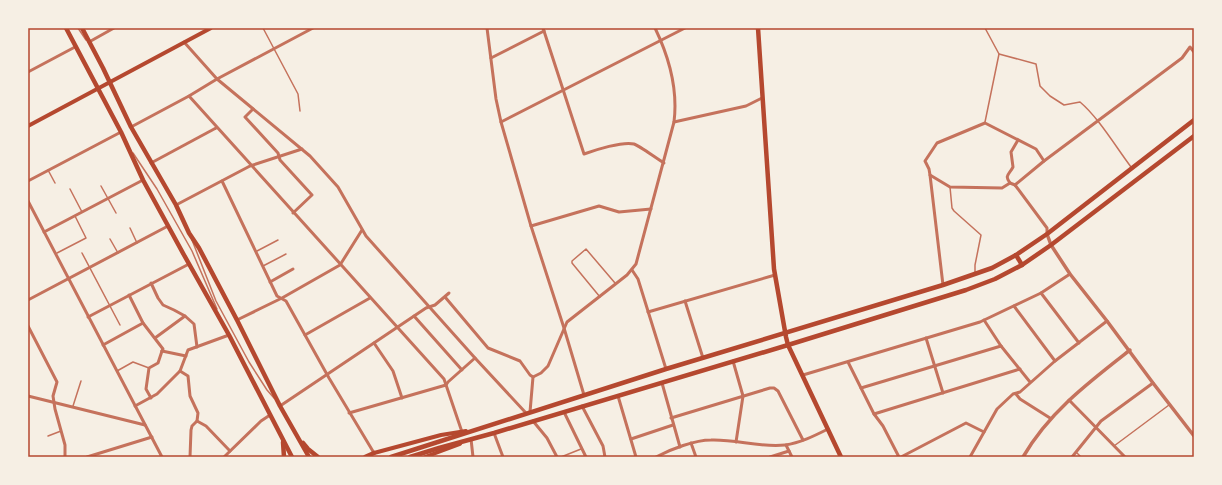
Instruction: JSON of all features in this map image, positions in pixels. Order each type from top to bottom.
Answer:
[{"type":"main road","points":[[66,28],[121,132],[143,180],[221,320],[292,457]]},
{"type":"main road","points":[[82,28],[131,127],[176,205],[189,233],[199,248],[237,320],[280,406],[309,457]]},
{"type":"main road","points":[[28,126],[211,28]]},
{"type":"main road","points":[[758,28],[775,275],[788,345],[842,457]]},
{"type":"main road","points":[[391,457],[528,412],[943,285],[992,268],[1016,255],[1047,234],[1194,120]]},
{"type":"main road","points":[[410,457],[788,345],[966,290],[995,279],[1051,245],[1194,136]]},
{"type":"main road","points":[[1016,255],[1022,264]]},
{"type":"main road","points":[[366,457],[440,435],[473,430]]},
{"type":"main road","points":[[296,434],[308,449],[318,457]]},
{"type":"main road","points":[[425,457],[471,439]]},
{"type":"main road","points":[[283,440],[284,457]]},
{"type":"street","points":[[89,42],[114,28]]},
{"type":"street","points":[[131,127],[273,48],[313,28]]},
{"type":"street","points":[[487,28],[500,122],[584,395]]},
{"type":"street","points":[[533,377],[548,366],[568,322],[616,284],[632,270],[636,264],[664,163],[676,107],[676,98],[666,54],[655,28]]},
{"type":"street","points":[[500,122],[684,28]]},
{"type":"street","points":[[490,58],[543,29],[584,154],[621,144],[634,144],[664,163]]},
{"type":"street","points":[[184,42],[217,79],[310,156],[338,187],[362,230],[385,258],[430,306],[475,358],[528,412]]},
{"type":"street","points":[[28,72],[75,47]]},
{"type":"street","points":[[1015,185],[1044,161],[1182,58],[1190,47],[1194,52]]},
{"type":"street","points":[[189,96],[250,166],[444,379],[462,432]]},
{"type":"street","points":[[674,122],[746,106],[762,98]]},
{"type":"street","points":[[253,109],[245,118],[278,153],[280,160],[312,195],[293,213]]},
{"type":"street","points":[[943,285],[930,175],[925,161],[937,143],[985,124],[1036,149],[1044,161]]},
{"type":"street","points":[[151,163],[216,128]]},
{"type":"street","points":[[28,181],[121,132]]},
{"type":"street","points":[[1010,184],[1006,179],[1006,176],[1013,167],[1011,152],[1018,140]]},
{"type":"street","points":[[176,205],[250,166],[302,149]]},
{"type":"street","points":[[930,175],[950,187],[1002,188],[1010,184],[1015,185],[1047,228],[1047,234],[1051,245],[1070,274],[1130,350],[1153,383],[1194,436]]},
{"type":"street","points":[[44,232],[143,180]]},
{"type":"street","points":[[222,181],[277,296],[286,301],[374,455]]},
{"type":"street","points":[[28,201],[162,457]]},
{"type":"street","points":[[531,226],[599,206],[619,212],[651,209]]},
{"type":"street","points":[[28,300],[168,226]]},
{"type":"street","points":[[237,320],[282,298],[340,265],[362,230]]},
{"type":"street","points":[[88,317],[189,264]]},
{"type":"street","points":[[270,282],[293,269]]},
{"type":"street","points":[[632,270],[638,279],[666,369]]},
{"type":"street","points":[[803,376],[984,320],[1041,293],[1070,274]]},
{"type":"street","points":[[648,312],[775,275]]},
{"type":"street","points":[[151,283],[163,305],[185,316],[194,324],[197,347]]},
{"type":"street","points":[[280,406],[414,316],[430,306],[435,305],[449,293]]},
{"type":"street","points":[[1041,293],[1079,343]]},
{"type":"street","points":[[130,295],[144,323],[163,349],[158,363],[149,368],[146,389],[151,398]]},
{"type":"street","points":[[445,297],[488,348],[520,361],[533,377]]},
{"type":"street","points":[[306,335],[370,298]]},
{"type":"street","points":[[685,301],[703,358]]},
{"type":"street","points":[[1014,306],[1055,361]]},
{"type":"street","points":[[155,338],[185,316]]},
{"type":"street","points":[[414,316],[462,370]]},
{"type":"street","points":[[984,320],[1001,346],[1030,382]]},
{"type":"street","points":[[970,457],[997,409],[1013,394],[1020,392],[1055,361],[1107,321]]},
{"type":"street","points":[[103,345],[144,323]]},
{"type":"street","points":[[28,326],[57,382],[53,396],[65,445],[65,457]]},
{"type":"street","points":[[135,406],[157,394],[180,371],[188,350],[229,335]]},
{"type":"street","points":[[926,338],[943,393]]},
{"type":"street","points":[[374,343],[393,371],[402,398]]},
{"type":"street","points":[[861,388],[1001,346]]},
{"type":"street","points":[[1023,457],[1050,418],[1069,399],[1130,350]]},
{"type":"street","points":[[162,351],[186,356]]},
{"type":"street","points":[[350,413],[446,385],[475,358]]},
{"type":"street","points":[[733,361],[743,396],[736,442]]},
{"type":"street","points":[[848,362],[874,414],[900,457],[966,423],[984,432]]},
{"type":"street","points":[[874,414],[1020,370]]},
{"type":"street","points":[[180,371],[188,376],[190,396],[198,413],[197,421],[192,426],[191,430],[190,457]]},
{"type":"street","points":[[528,412],[533,377]]},
{"type":"street","points":[[662,383],[680,447]]},
{"type":"street","points":[[1072,457],[1101,421],[1153,383]]},
{"type":"street","points":[[671,418],[774,388],[778,391],[803,440]]},
{"type":"street","points":[[1016,394],[1020,399],[1050,418]]},
{"type":"street","points":[[28,396],[145,424]]},
{"type":"street","points":[[618,396],[636,457]]},
{"type":"street","points":[[1069,399],[1125,457]]},
{"type":"street","points":[[582,406],[603,446],[605,457]]},
{"type":"street","points":[[564,412],[586,457]]},
{"type":"street","points":[[224,457],[261,421],[270,415]]},
{"type":"street","points":[[197,421],[206,426],[230,451]]},
{"type":"street","points":[[534,421],[547,438],[557,457]]},
{"type":"street","points":[[631,439],[674,425]]},
{"type":"street","points":[[656,457],[698,441],[712,440],[775,446],[786,445],[803,440],[828,429]]},
{"type":"street","points":[[494,433],[503,457]]},
{"type":"street","points":[[86,457],[152,437]]},
{"type":"street","points":[[471,439],[473,457]]},
{"type":"street","points":[[691,443],[696,457]]},
{"type":"street","points":[[786,445],[792,457]]},
{"type":"street","points":[[770,457],[789,452]]},
{"type":"lane","points":[[78,28],[95,55]]},
{"type":"lane","points":[[263,28],[298,94],[300,111]]},
{"type":"lane","points":[[985,28],[999,54],[985,124]]},
{"type":"lane","points":[[999,54],[1036,64],[1040,86],[1050,96],[1064,105],[1080,102],[1097,121],[1132,168]]},
{"type":"lane","points":[[127,145],[157,189],[192,251],[221,320]]},
{"type":"lane","points":[[48,170],[55,183]]},
{"type":"lane","points":[[100,186],[116,213]]},
{"type":"lane","points":[[950,187],[952,208],[981,235],[975,265],[975,274]]},
{"type":"lane","points":[[70,189],[82,212]]},
{"type":"lane","points":[[56,253],[86,238],[75,216]]},
{"type":"lane","points":[[130,228],[137,243]]},
{"type":"lane","points":[[189,233],[216,301],[249,362],[267,390],[280,406]]},
{"type":"lane","points":[[110,239],[118,253]]},
{"type":"lane","points":[[256,251],[278,240]]},
{"type":"lane","points":[[600,296],[572,263],[572,261],[586,250],[616,284]]},
{"type":"lane","points":[[82,253],[120,325]]},
{"type":"lane","points":[[263,266],[286,254]]},
{"type":"lane","points":[[116,371],[133,362],[149,368]]},
{"type":"lane","points":[[73,407],[81,381]]},
{"type":"lane","points":[[1114,446],[1170,404]]},
{"type":"lane","points":[[48,436],[62,431]]},
{"type":"lane","points":[[561,457],[582,448]]},
{"type":"lane","points":[[1076,452],[1081,457]]}]
